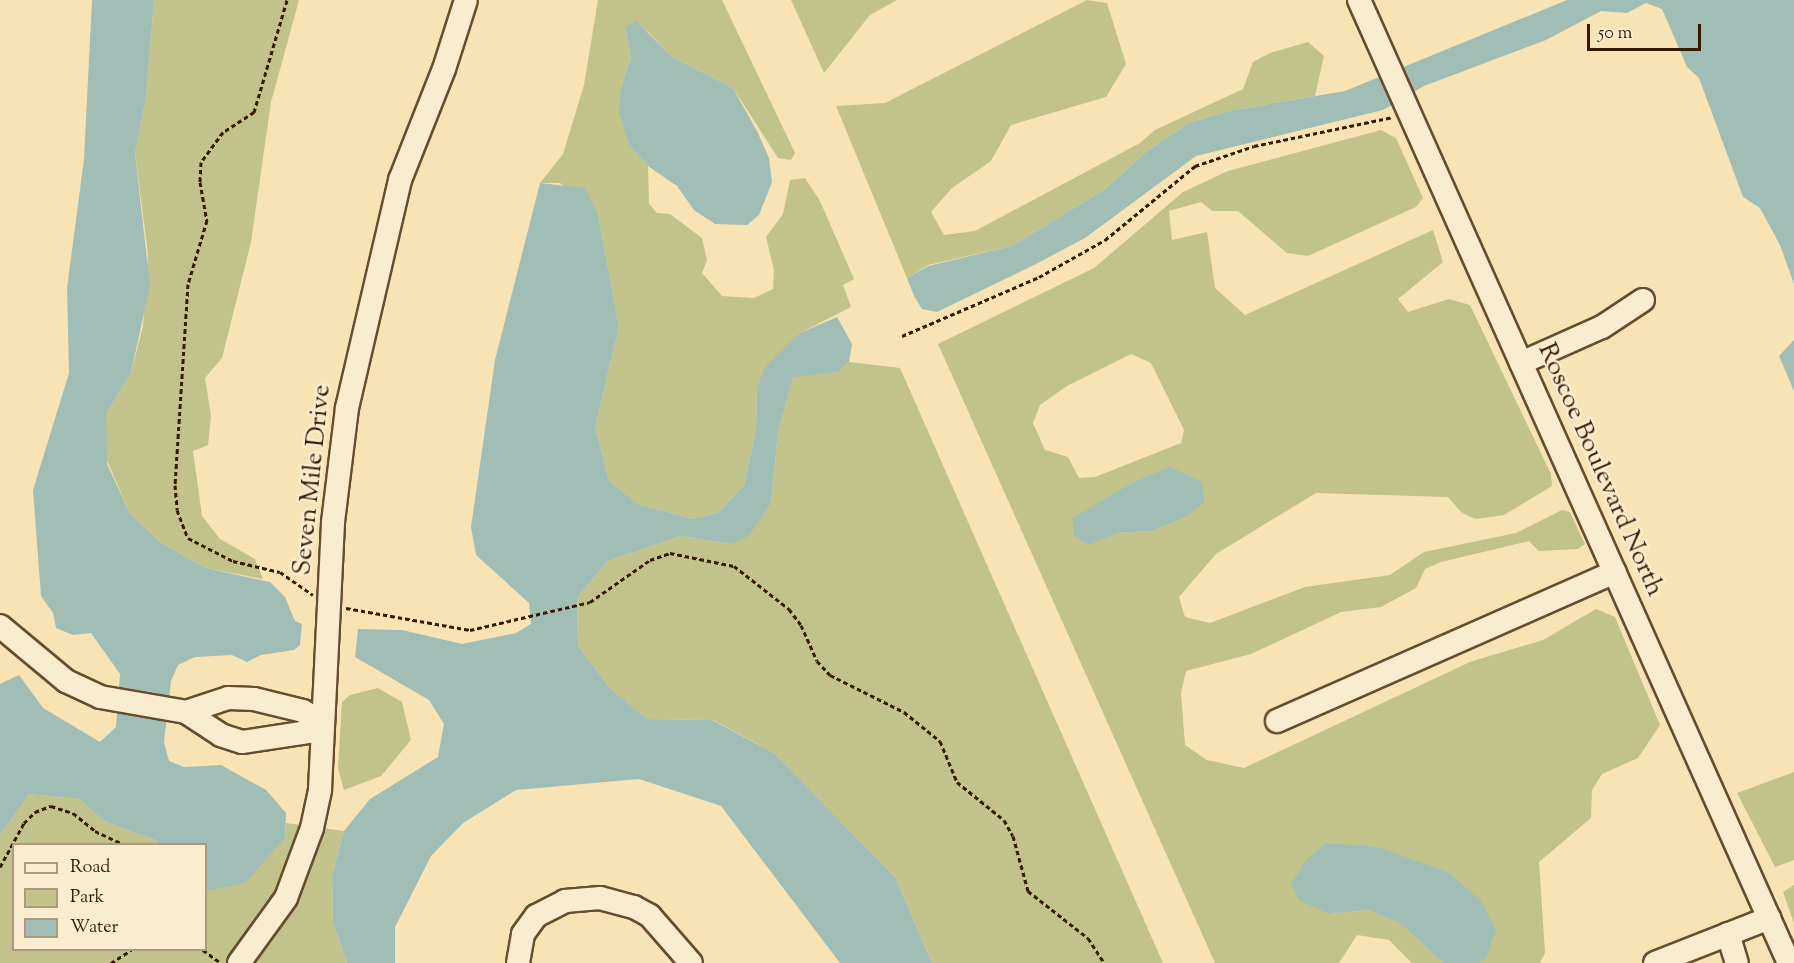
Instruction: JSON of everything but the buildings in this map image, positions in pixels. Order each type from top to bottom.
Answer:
[{"type":"street","name":"Seven Mile Drive","points":[[239,963],[274,919],[304,857],[320,789],[328,605],[344,430],[375,274],[400,180],[444,69],[466,0]]},
{"type":"street","name":"Roscoe Boulevard North","points":[[1359,0],[1790,963]]},
{"type":"street","points":[[1521,363],[1602,327],[1643,300]]},
{"type":"street","points":[[1277,721],[1615,572]]},
{"type":"street","points":[[0,626],[66,681],[111,700],[176,710],[204,726],[242,742],[308,732],[323,723],[303,711],[254,699],[228,698],[176,710]]},
{"type":"street","points":[[518,963],[523,934],[536,916],[564,901],[600,898],[634,907],[650,916],[691,963]]},
{"type":"street","points":[[1655,963],[1679,958],[1728,934],[1769,918]]},
{"type":"street","points":[[1728,934],[1737,963]]},
{"type":"path","points":[[287,0],[254,112],[223,132],[201,162],[200,182],[207,220],[188,284],[177,510],[188,538],[232,561],[279,572],[328,605],[448,630],[470,630],[527,618],[600,598],[650,560],[670,553],[734,566],[751,575],[789,609],[801,625],[817,661],[830,675],[904,712],[940,741],[957,782],[1004,820],[1013,836],[1028,891],[1088,938],[1104,963]]},
{"type":"path","points":[[902,336],[1039,277],[1105,240],[1195,166],[1254,146],[1406,106]]},
{"type":"path","points":[[13,843],[24,823],[35,812],[51,806],[73,813],[95,831],[121,843]]},
{"type":"path","points":[[0,867],[12,845]]},
{"type":"path","points":[[111,963],[129,951]]},
{"type":"path","points":[[204,951],[221,963]]},
{"type":"green space","points":[[154,0],[299,0],[271,102],[251,242],[222,358],[205,378],[211,416],[208,445],[193,451],[202,516],[220,539],[255,559],[263,579],[206,568],[160,542],[130,513],[104,454],[106,415],[131,373],[143,326],[148,254],[135,154],[146,98]]},
{"type":"green space","points":[[598,0],[722,0],[795,153],[791,160],[778,158],[733,88],[672,57],[647,31],[625,27],[631,58],[621,87],[629,145],[648,166],[649,204],[657,213],[670,214],[702,238],[707,260],[702,273],[722,296],[754,298],[773,289],[774,270],[766,237],[783,214],[790,180],[805,178],[820,201],[854,279],[843,285],[851,307],[800,333],[757,388],[756,430],[744,485],[719,512],[694,519],[640,505],[609,481],[595,427],[619,327],[598,214],[560,183],[540,183],[563,154],[584,85]]},
{"type":"green space","points":[[791,0],[897,0],[870,15],[824,73]]},
{"type":"green space","points":[[1087,0],[1107,3],[1126,64],[1106,97],[1011,125],[991,161],[952,188],[931,212],[944,235],[975,231],[1140,143],[1155,130],[1243,89],[1253,62],[1270,53],[1308,42],[1324,56],[1315,96],[1228,111],[1189,123],[1146,152],[1104,190],[1012,246],[928,265],[907,278],[836,106],[885,103]]},
{"type":"green space","points":[[1381,130],[1396,138],[1423,198],[1416,207],[1308,256],[1287,253],[1238,211],[1212,211],[1201,202],[1169,211],[1172,240],[1207,232],[1215,288],[1245,315],[1433,230],[1443,262],[1398,299],[1408,312],[1449,299],[1470,305],[1551,474],[1552,486],[1504,515],[1476,519],[1462,513],[1448,497],[1316,493],[1216,554],[1179,597],[1185,617],[1210,623],[1305,587],[1390,575],[1424,552],[1516,533],[1562,510],[1570,512],[1585,544],[1578,549],[1539,551],[1529,541],[1441,562],[1425,569],[1416,588],[1381,607],[1341,612],[1251,654],[1186,671],[1181,693],[1185,745],[1207,760],[1244,768],[1470,662],[1543,640],[1596,609],[1615,617],[1660,725],[1638,758],[1602,774],[1592,790],[1591,818],[1539,862],[1545,953],[1540,963],[1480,963],[1486,958],[1448,872],[1329,914],[1369,910],[1403,924],[1443,963],[1412,963],[1389,940],[1357,935],[1339,963],[1215,963],[938,344],[1094,268],[1183,192],[1228,171]],"holes":[[[1131,354],[1151,363],[1184,430],[1181,443],[1095,477],[1079,478],[1068,457],[1045,450],[1033,423],[1040,405],[1067,386]],[[1184,518],[1152,531],[1116,533]]]},
{"type":"green space","points":[[849,362],[900,368],[1163,963],[932,963],[895,877],[774,753],[713,720],[647,719],[610,688],[578,646],[577,598],[608,561],[681,536],[731,544],[771,503],[778,432],[793,376],[838,372]]},
{"type":"green space","points":[[378,688],[402,702],[411,740],[381,776],[344,790],[338,768],[342,702],[350,695]]},
{"type":"green space","points":[[1794,772],[1794,860],[1775,867],[1737,793]]},
{"type":"green space","points":[[29,794],[79,799],[104,821],[158,843],[12,843],[12,951],[207,951],[207,890],[285,838],[286,823],[344,831],[332,875],[333,922],[347,963],[0,963],[0,836]]},
{"type":"green space","points":[[1794,885],[1794,923],[1783,892]]},
{"type":"water","points":[[92,0],[154,0],[146,98],[135,154],[150,285],[131,373],[106,415],[107,464],[130,513],[160,542],[206,568],[270,582],[285,597],[295,621],[302,624],[300,645],[294,650],[261,655],[247,662],[232,655],[195,657],[178,665],[171,681],[164,742],[169,761],[184,767],[221,765],[266,790],[286,813],[285,838],[245,883],[207,891],[207,843],[158,843],[104,821],[79,799],[29,794],[0,836],[0,684],[19,675],[43,708],[100,742],[116,727],[120,674],[91,633],[73,635],[56,628],[53,613],[41,596],[33,490],[69,373],[67,288],[84,159]]},
{"type":"water","points":[[1567,0],[1794,0],[1794,284],[1780,245],[1760,208],[1743,197],[1699,78],[1687,67],[1662,9],[1646,3],[1627,13],[1601,11],[1546,40],[1424,86],[1383,110],[1196,156],[1085,238],[1036,264],[937,312],[922,309],[914,296],[907,278],[928,266],[1012,246],[1104,190],[1146,152],[1189,123],[1228,111],[1345,91]]},
{"type":"water","points":[[636,21],[672,57],[733,88],[757,131],[769,158],[772,182],[759,215],[747,225],[715,224],[694,210],[677,186],[648,166],[629,145],[619,112],[621,87],[631,58],[625,27]]},
{"type":"water","points":[[540,183],[585,188],[598,214],[619,327],[595,427],[609,481],[640,505],[694,519],[719,512],[744,485],[756,430],[757,388],[765,367],[800,333],[837,317],[852,344],[849,362],[838,372],[793,377],[778,432],[771,503],[749,536],[731,544],[681,536],[608,561],[577,598],[578,646],[610,688],[647,719],[712,720],[774,753],[895,877],[932,963],[840,963],[721,806],[639,779],[516,790],[463,823],[431,856],[395,927],[395,963],[347,963],[333,922],[332,875],[344,831],[370,799],[438,757],[444,724],[429,700],[355,657],[358,629],[402,630],[462,644],[516,633],[531,624],[529,603],[476,555],[471,527],[495,360]]},
{"type":"water","points":[[1794,340],[1794,391],[1779,356]]},
{"type":"water","points":[[1170,467],[1202,482],[1204,503],[1184,518],[1152,531],[1116,533],[1089,545],[1074,536],[1073,518],[1132,483]]},
{"type":"water","points":[[1326,843],[1377,847],[1448,872],[1481,901],[1496,930],[1486,958],[1480,963],[1443,963],[1402,924],[1369,910],[1329,914],[1299,900],[1291,884],[1306,860]]}]
